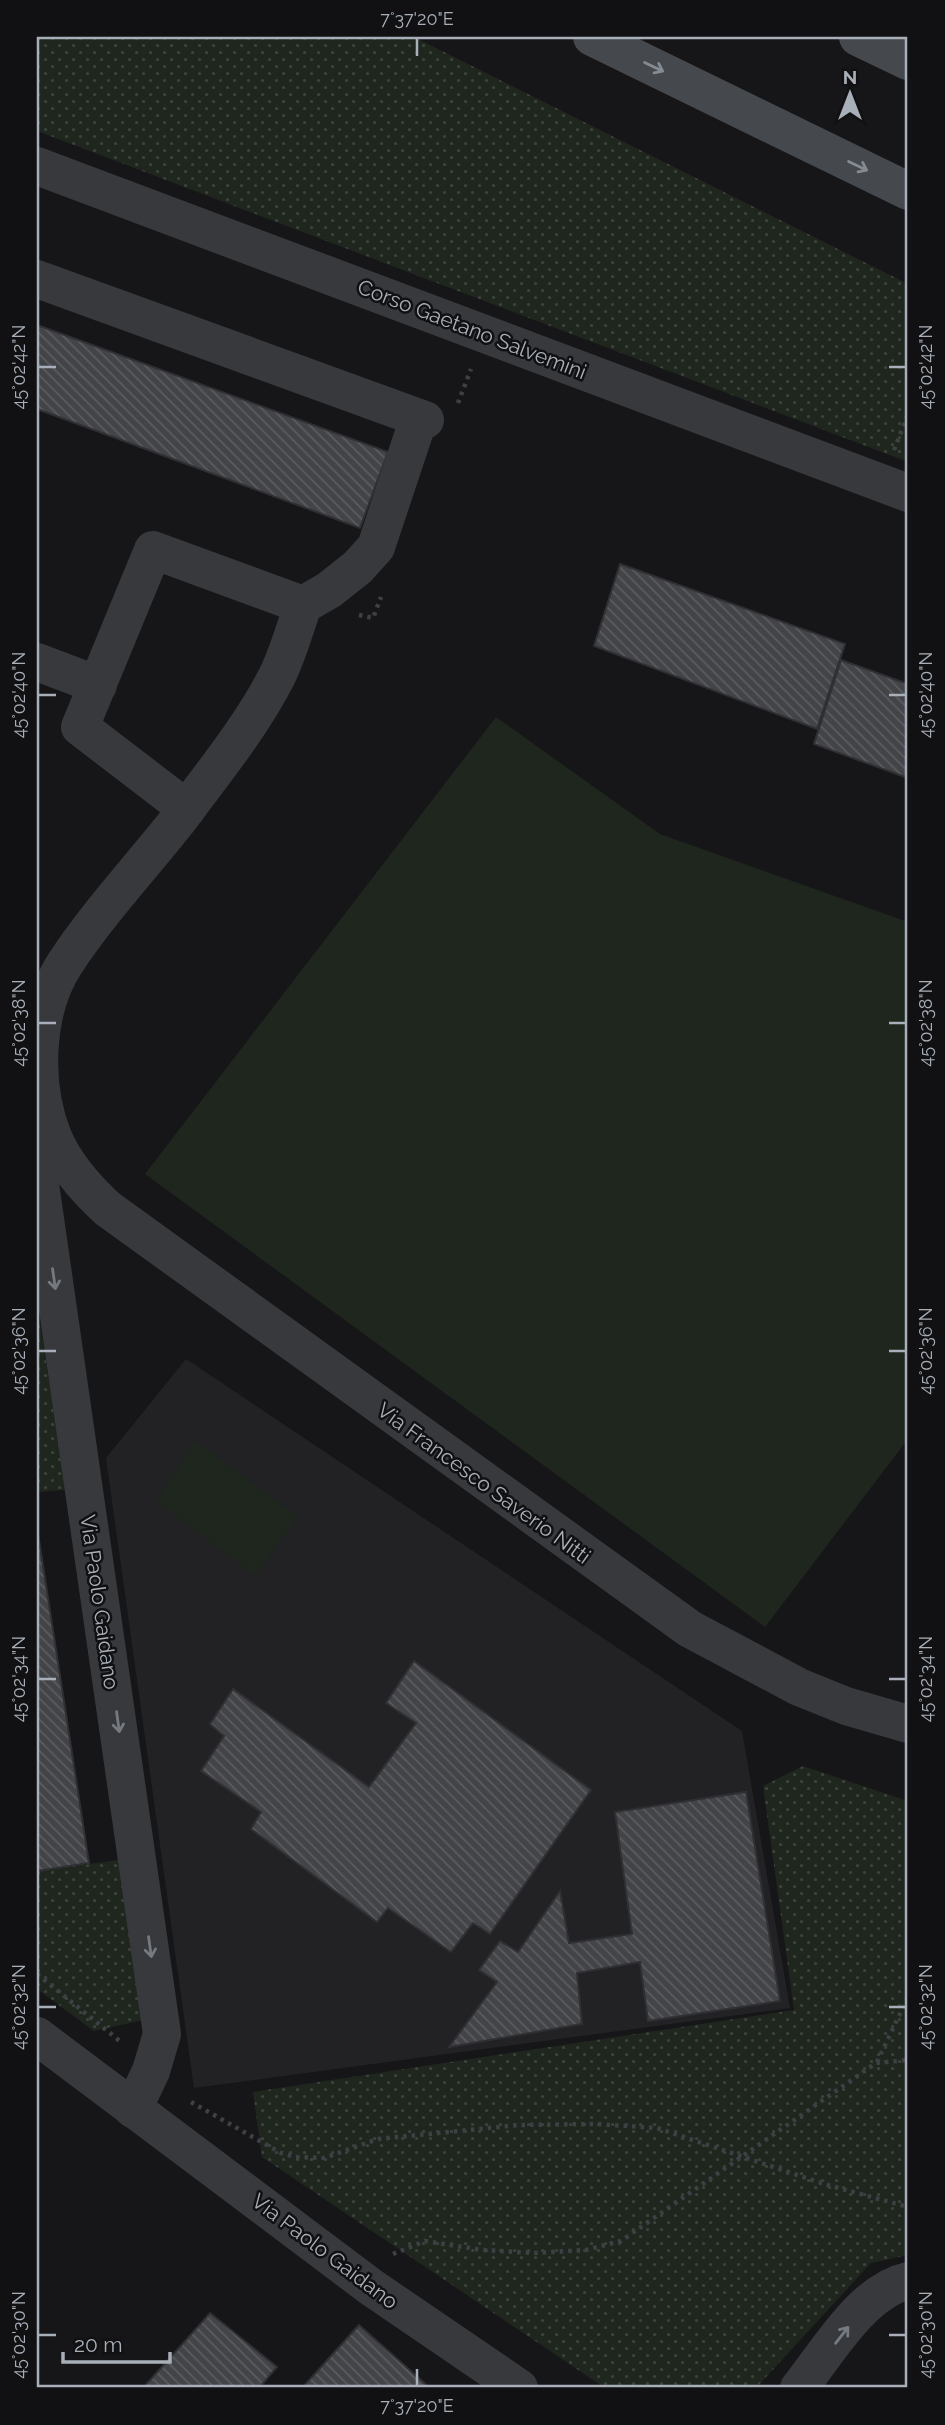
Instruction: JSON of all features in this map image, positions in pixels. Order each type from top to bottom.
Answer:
[{"type":"street","points":[[592,37],[908,191]]},
{"type":"street","points":[[858,37],[908,61]]},
{"type":"street","name":"Corso Gaetano Salvemini","points":[[37,166],[908,493]]},
{"type":"street","points":[[37,279],[422,419],[376,547],[358,567],[329,590],[303,605],[153,550],[80,727],[187,809]]},
{"type":"street","name":"Via Francesco Saverio Nitti","points":[[303,605],[278,674],[230,750],[187,809],[51,973],[49,999],[39,1044],[41,1089],[53,1138],[89,1191],[108,1209],[363,1396],[690,1629],[799,1687],[846,1706],[908,1724]]},
{"type":"street","points":[[37,662],[98,685]]},
{"type":"street","name":"Via Paolo Gaidano","points":[[41,1089],[37,1170],[162,2034],[151,2071],[133,2109]]},
{"type":"street","name":"Via Francesco Saverio Nitti","points":[[37,1170],[89,1191]]},
{"type":"street","name":"Via Paolo Gaidano","points":[[37,2036],[371,2287],[519,2388]]},
{"type":"street","points":[[799,2388],[870,2300],[888,2287],[908,2281]]},
{"type":"path","points":[[37,1974],[121,2041],[151,2071],[191,2102],[281,2153],[296,2157],[324,2158],[377,2139],[519,2125],[596,2124],[657,2128],[824,2184],[908,2207]]},
{"type":"path","points":[[393,2254],[425,2241],[482,2250],[532,2253],[586,2250],[621,2241],[876,2063],[908,1997]]},
{"type":"path","points":[[876,2063],[908,2060]]},
{"type":"shaded area","points":[[37,37],[414,37],[908,284],[908,462],[37,131]]},
{"type":"shaded area","points":[[496,717],[660,834],[908,922],[908,1439],[765,1627],[145,1174]]},
{"type":"shaded area","points":[[37,1304],[66,1490],[37,1492]]},
{"type":"shaded area","points":[[186,1359],[742,1731],[790,2008],[194,2088],[106,1458]]},
{"type":"shaded area","points":[[196,1441],[298,1517],[255,1576],[156,1501]]},
{"type":"shaded area","points":[[803,1766],[908,1801],[908,2255],[871,2263],[756,2388],[605,2388],[262,2157],[253,2092],[794,2010],[763,1786]]},
{"type":"shaded area","points":[[119,1860],[143,2020],[94,2031],[37,1989],[37,1871]]},
{"type":"building","points":[[37,325],[388,452],[360,528],[37,409]]},
{"type":"building","points":[[620,564],[845,644],[817,729],[594,646]]},
{"type":"building","points":[[841,660],[908,684],[908,778],[814,744]]},
{"type":"building","points":[[37,1527],[89,1863],[37,1871]]},
{"type":"building","points":[[414,1661],[591,1790],[490,1934],[473,1923],[451,1952],[388,1908],[377,1922],[251,1829],[261,1812],[201,1771],[224,1736],[210,1724],[233,1689],[369,1787],[416,1723],[386,1703]]},
{"type":"building","points":[[746,1792],[780,2001],[648,2021],[640,1962],[577,1973],[582,2024],[449,2047],[497,1982],[479,1970],[500,1941],[518,1952],[560,1891],[569,1943],[632,1934],[615,1812]]},
{"type":"building","points":[[210,2313],[277,2367],[259,2388],[143,2388]]},
{"type":"building","points":[[359,2325],[430,2388],[302,2388]]}]
